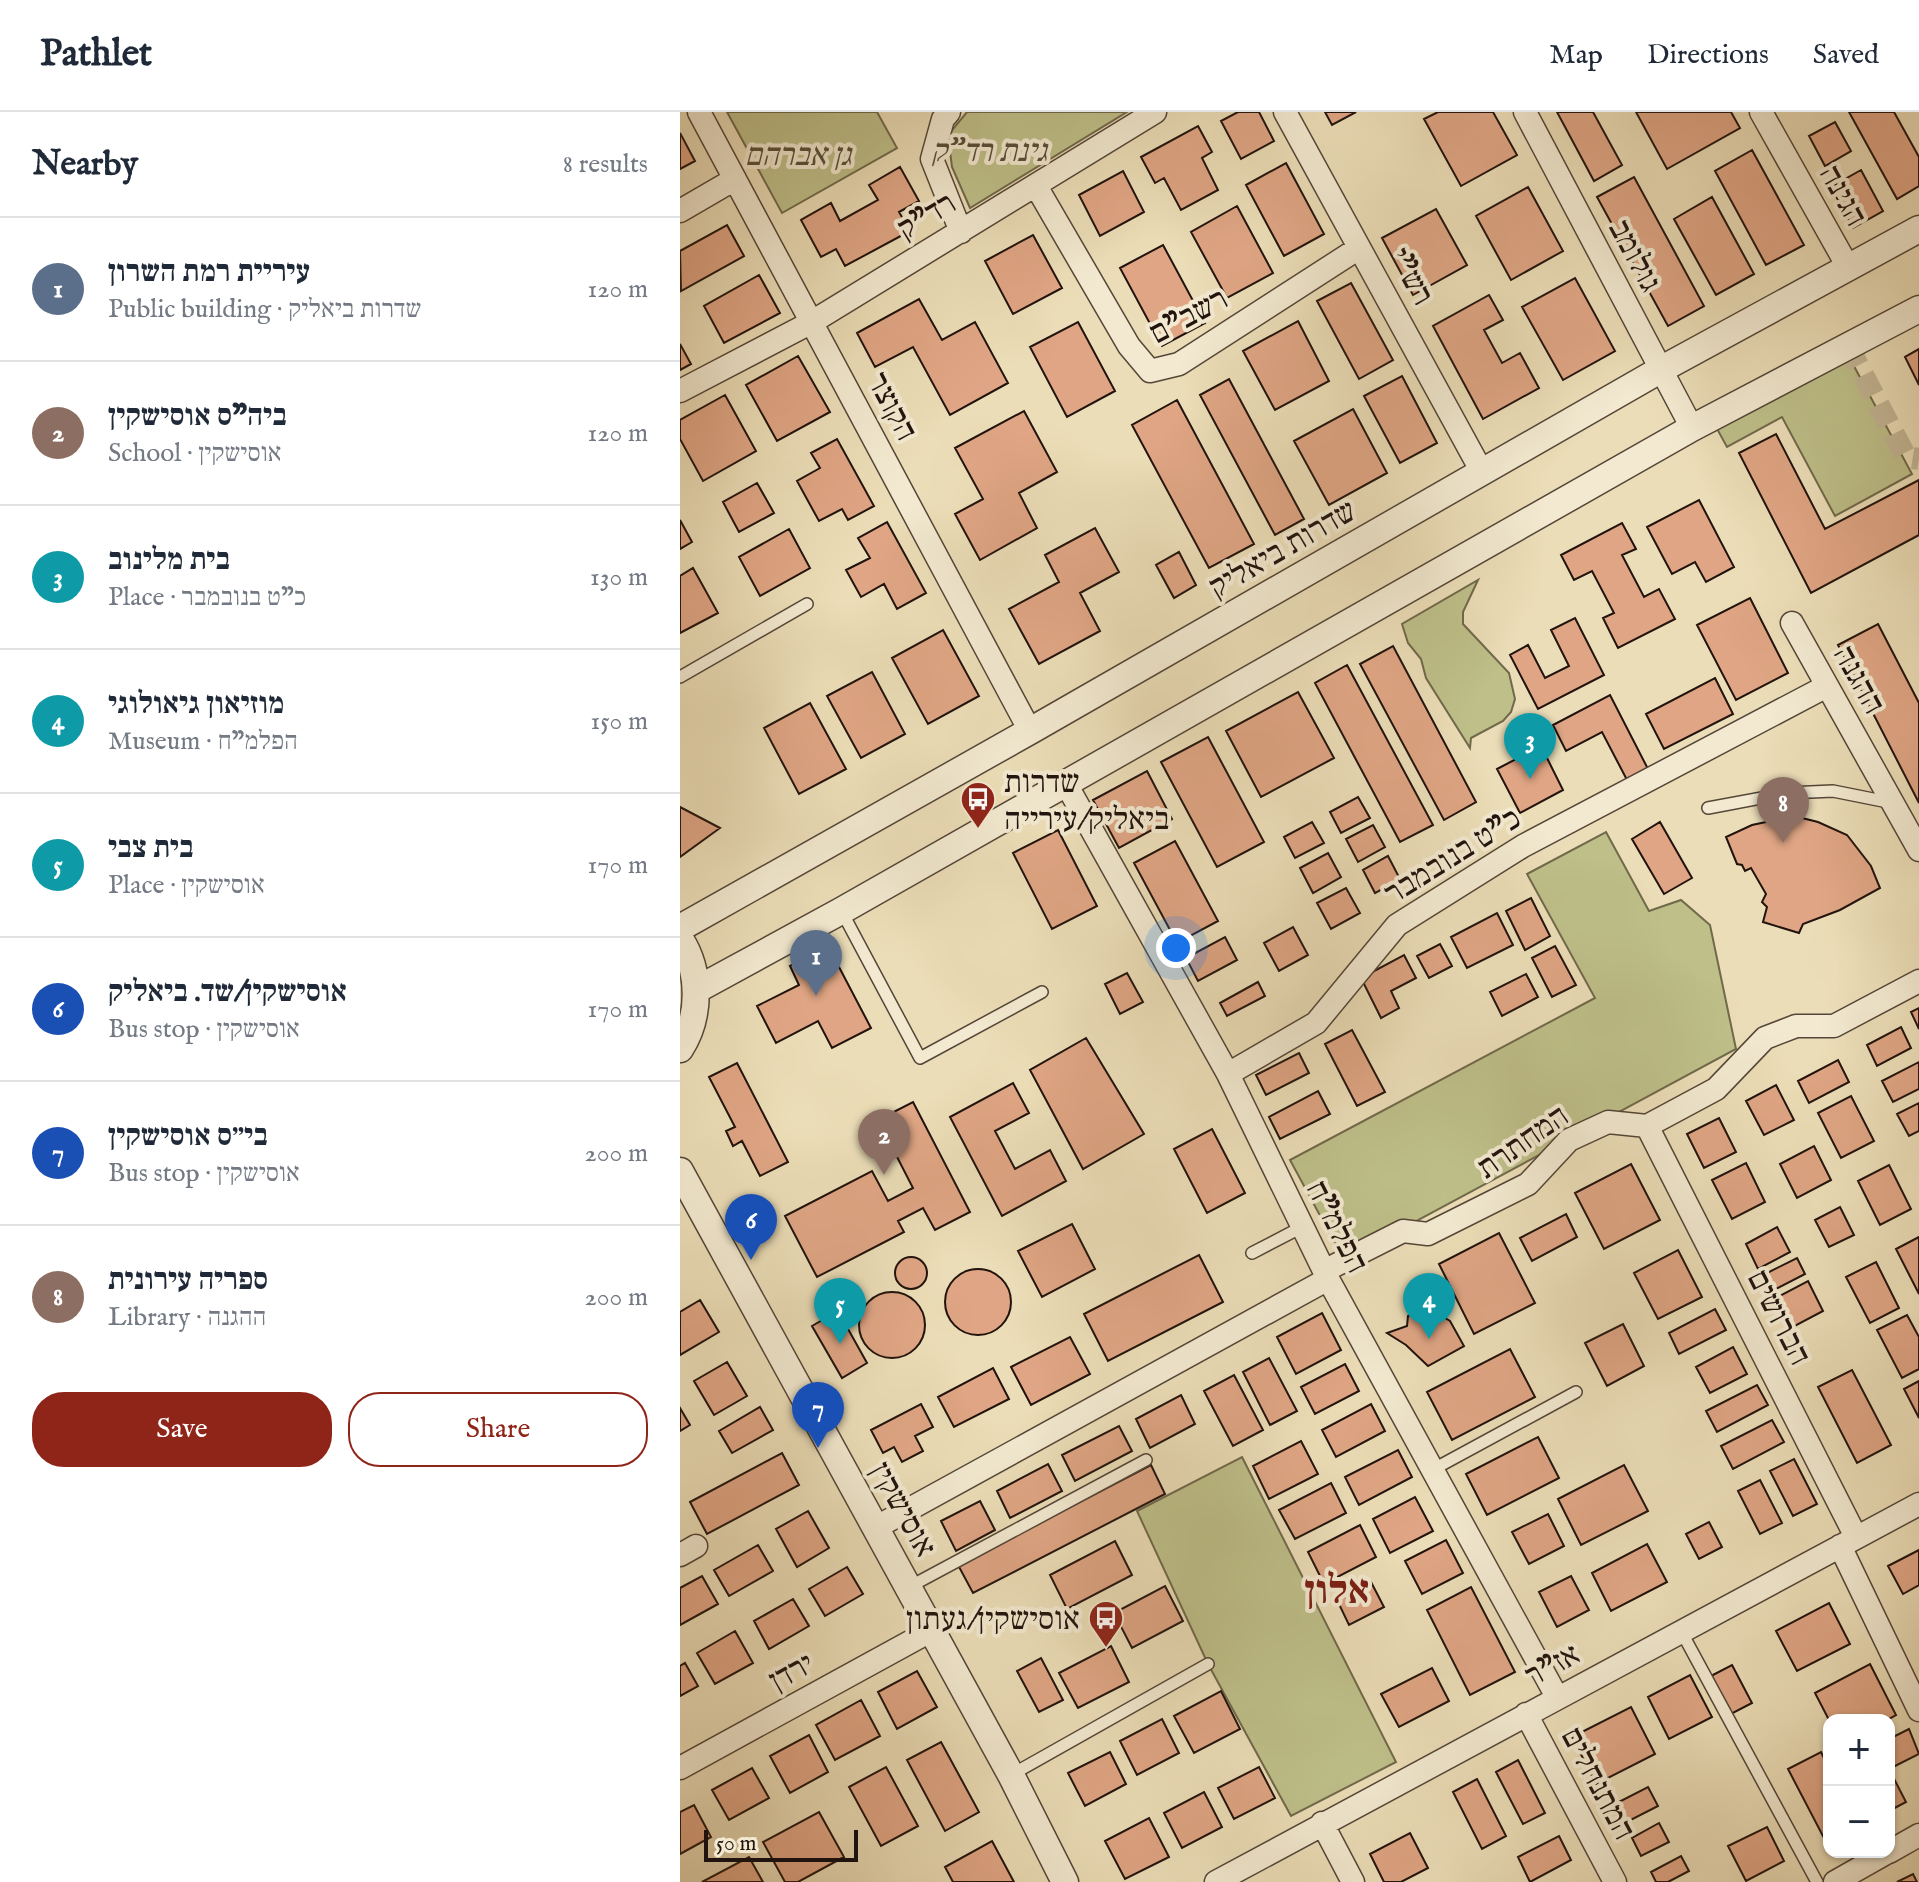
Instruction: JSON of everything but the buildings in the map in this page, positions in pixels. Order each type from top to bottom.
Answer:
[{"type":"street","name":"הקוצר","points":[[699,112],[1030,731]]},
{"type":"street","points":[[949,112],[943,119],[932,159],[961,232]]},
{"type":"street","name":"רד\"ק","points":[[680,391],[812,322],[1155,112]]},
{"type":"street","name":"רש\"י","points":[[1285,112],[1482,472]]},
{"type":"street","name":"גולומב","points":[[1525,112],[1692,428]]},
{"type":"street","name":"הגינה","points":[[1761,112],[1848,267]]},
{"type":"street","points":[[680,211],[735,179]]},
{"type":"street","name":"רשב\"ם","points":[[1036,186],[1129,346],[1150,371],[1179,364],[1359,248]]},
{"type":"street","name":"שדרות ביאליק","points":[[680,928],[1660,370],[1919,229]]},
{"type":"street","points":[[696,990],[841,911],[1692,428],[1919,309]]},
{"type":"street","name":"ההגנה","points":[[1792,623],[1919,850]]},
{"type":"street","name":"כ\"ט בנובמבר","points":[[1228,1074],[1316,1023],[1397,925],[1523,846],[1827,686]]},
{"type":"street","name":"הפלמ\"ח","points":[[1065,782],[1228,1074],[1326,1275],[1557,1697]]},
{"type":"street","points":[[680,939],[693,970],[696,990],[694,1016],[680,1049]]},
{"type":"street","points":[[1647,1126],[1716,1089],[1765,1038],[1796,1026],[1834,1026],[1919,981]]},
{"type":"street","name":"המחתרת","points":[[875,1528],[1403,1231],[1428,1234],[1528,1184],[1569,1140],[1608,1122],[1647,1126]]},
{"type":"street","name":"הברושים","points":[[1647,1126],[1848,1541],[1919,1710]]},
{"type":"street","name":"אוסישקין","points":[[680,1171],[1011,1775],[1065,1882]]},
{"type":"street","name":"אז\"ר","points":[[1216,1882],[1919,1504]]},
{"type":"street","name":"ירדן","points":[[680,1768],[932,1630]]},
{"type":"street","name":"המתנחלים","points":[[1526,1714],[1615,1882]]},
{"type":"street","points":[[1322,1823],[1353,1882]]},
{"type":"street","points":[[1895,1849],[1919,1835]]},
{"type":"street","points":[[1835,1882],[1878,1858]]},
{"type":"lane","points":[[680,677],[807,604]]},
{"type":"lane","points":[[1708,808],[1788,793],[1833,791],[1893,804]]},
{"type":"lane","points":[[841,911],[920,1058],[1042,992]]},
{"type":"lane","points":[[1252,1253],[1302,1227]]},
{"type":"lane","points":[[1432,1470],[1576,1392]]},
{"type":"lane","points":[[908,1587],[1146,1460]]},
{"type":"lane","points":[[1681,1631],[1817,1882]]},
{"type":"lane","points":[[1011,1775],[1208,1664]]},
{"type":"green space","name":"גן אברהם","points":[[727,112],[877,112],[897,148],[782,213]]},
{"type":"green space","name":"גינת רד\"ק","points":[[967,112],[1127,112],[970,208],[952,167],[948,135]]},
{"type":"green space","points":[[1848,355],[1912,474],[1835,516],[1782,417],[1727,447],[1716,427]]},
{"type":"green space","points":[[1478,580],[1463,612],[1463,624],[1509,673],[1515,699],[1511,712],[1503,721],[1471,738],[1470,748],[1426,678],[1421,659],[1408,643],[1402,624]]},
{"type":"green space","points":[[1606,832],[1649,911],[1681,900],[1710,925],[1736,1049],[1344,1260],[1290,1160],[1595,998],[1527,874]]},
{"type":"green space","points":[[1242,1457],[1396,1762],[1291,1816],[1208,1664],[1137,1511]]},
{"type":"tunnel","points":[[1848,346],[1906,457],[1919,459]]},
{"type":"place","name":"בית מלינוב","points":[[1530,779]]},
{"type":"place","name":"שדרות ביאליק/עירייה","points":[[978,830]]},
{"type":"place","name":"ספריה עירונית","points":[[1783,843]]},
{"type":"place","name":"עיריית רמת השרון","points":[[816,996]]},
{"type":"place","name":"ביה\"ס אוסישקין","points":[[884,1175]]},
{"type":"place","name":"אוסישקין/שד. ביאליק","points":[[751,1260]]},
{"type":"place","name":"מוזיאון גיאולוגי","points":[[1429,1339]]},
{"type":"place","name":"בית צבי","points":[[840,1344]]},
{"type":"place","name":"בי״ס אוסישקין","points":[[818,1448]]},
{"type":"place","name":"אוסישקין/געתון","points":[[1106,1649]]},
{"type":"district","name":"אלון","points":[[1337,1589]]}]
